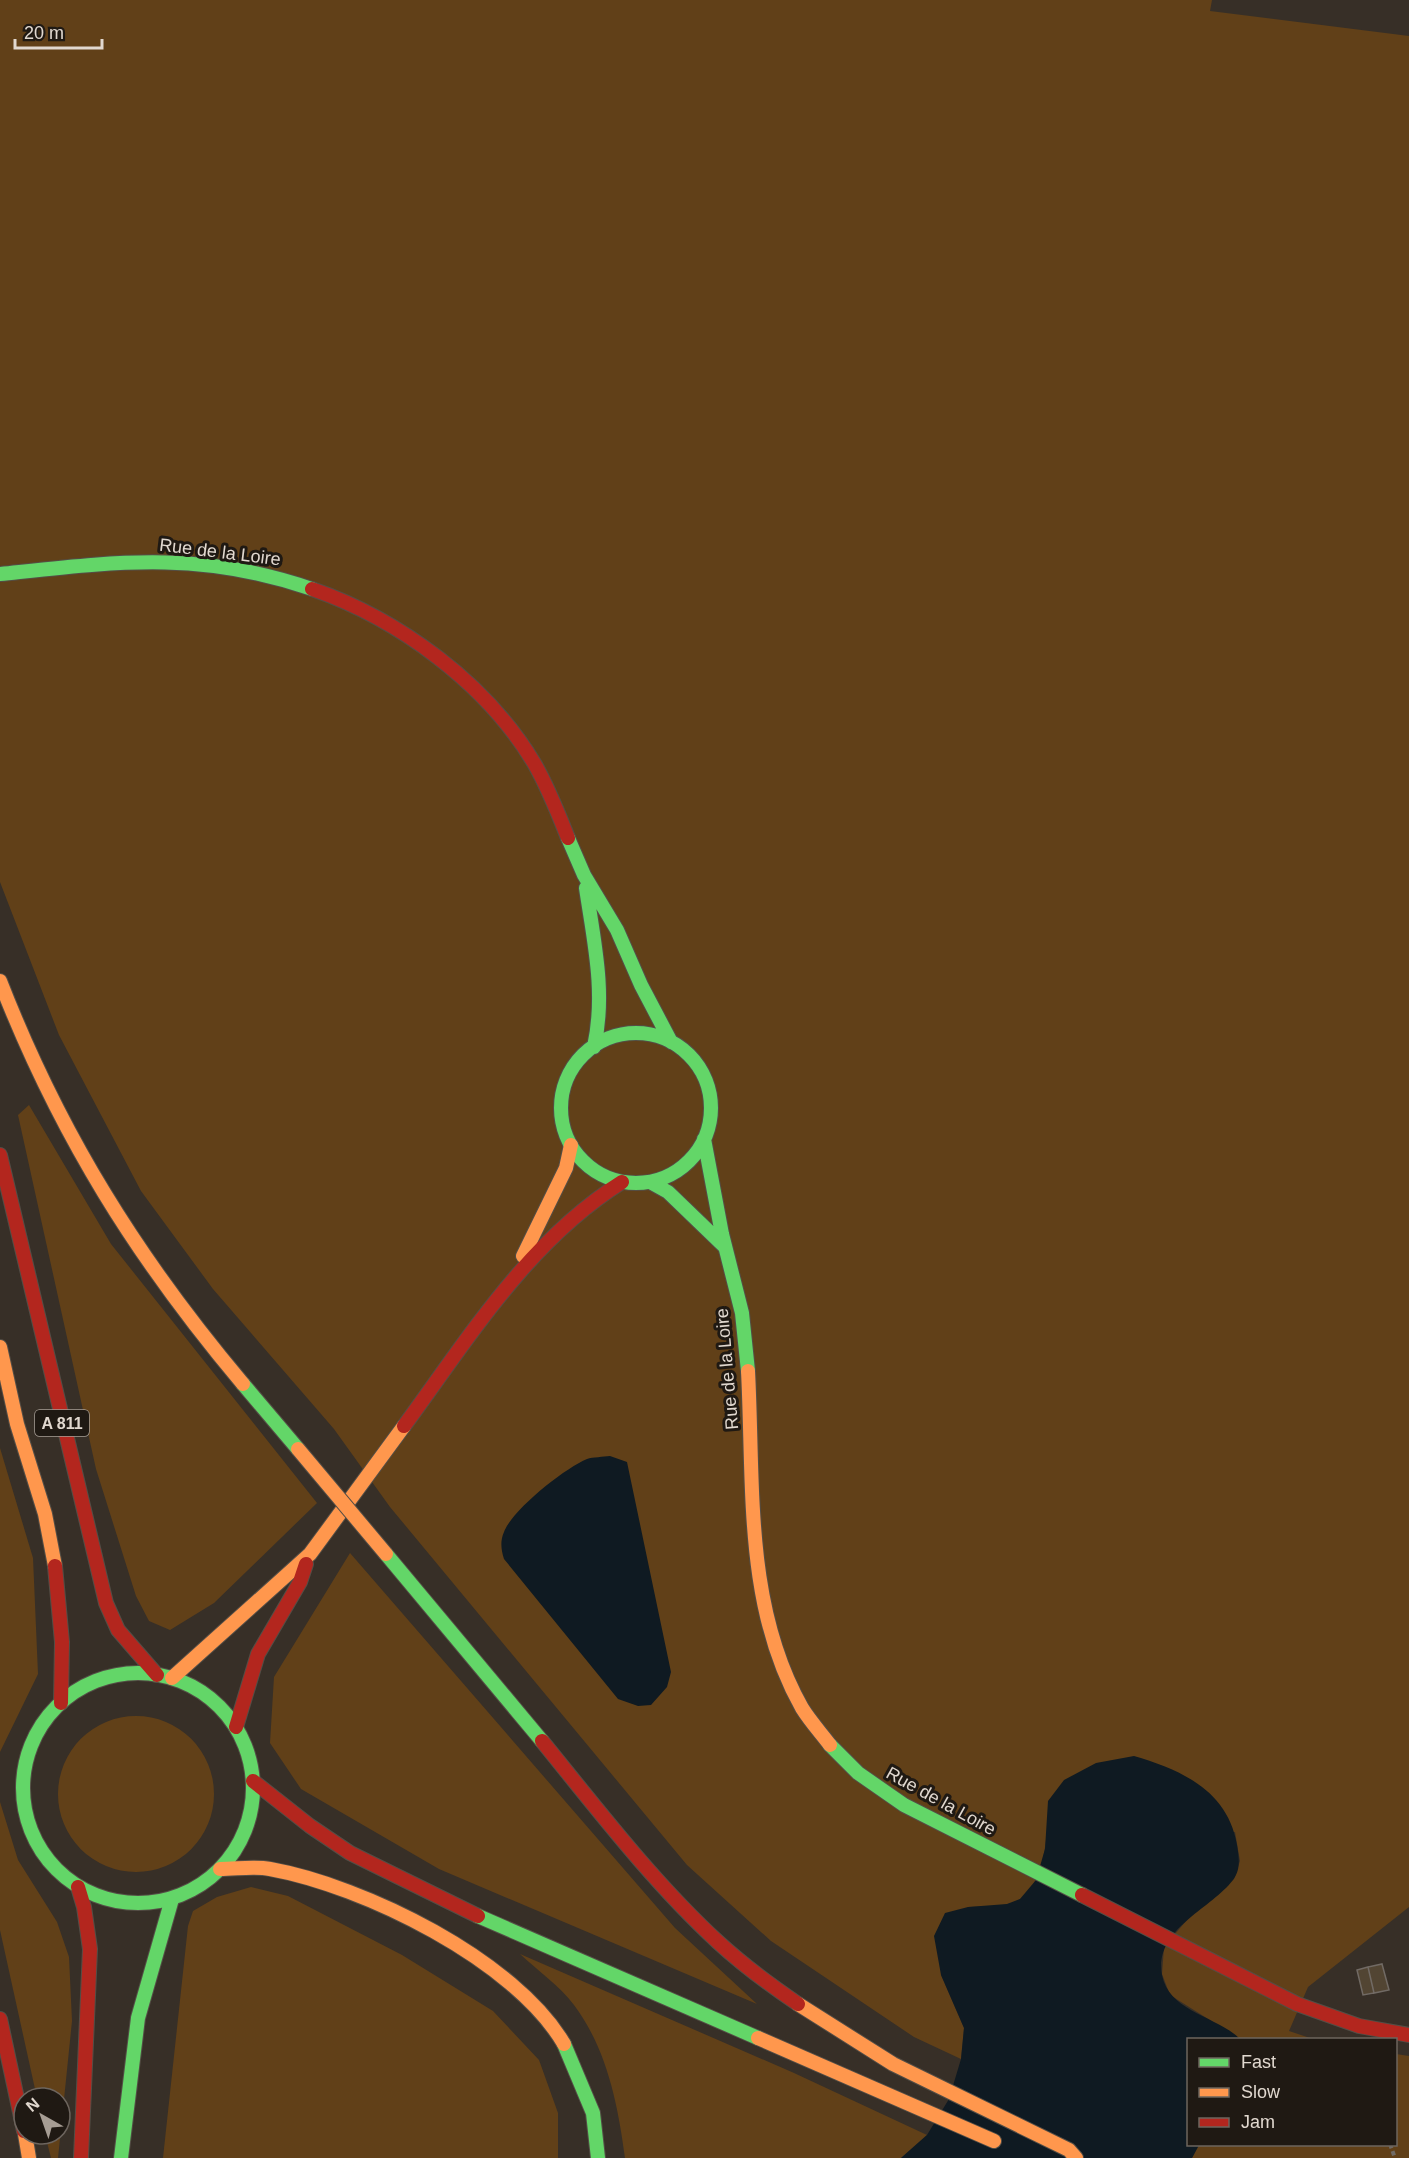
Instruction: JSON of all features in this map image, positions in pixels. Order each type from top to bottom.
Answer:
[{"type":"main road","name":"Rue de la Loire","points":[[0,574],[132,561],[181,561],[272,574],[363,609],[407,636],[452,670],[489,706],[524,747],[552,795],[584,875],[618,931],[638,978],[671,1042]]},
{"type":"main road","name":"Rue de la Loire","points":[[584,875],[601,994],[599,1028],[594,1047]]},
{"type":"main road","points":[[0,981],[15,1022],[63,1122],[111,1206],[148,1263],[215,1351],[689,1915],[763,1980],[824,2024],[969,2106],[1069,2150],[1076,2158]]},
{"type":"main road","points":[[626,1034],[649,1035],[671,1042],[691,1057],[705,1078],[711,1115],[704,1140],[695,1155],[682,1167],[650,1182],[622,1182],[592,1169],[571,1145],[561,1115],[562,1099],[573,1070],[594,1047],[626,1034]]},
{"type":"main road","name":"Rue de la Loire","points":[[704,1140],[724,1246],[738,1287],[746,1335],[752,1534],[767,1619],[785,1677],[807,1713],[837,1753],[888,1795],[1191,1952],[1315,2013],[1353,2026],[1409,2035]]},
{"type":"main road","points":[[513,1277],[566,1168],[571,1145]]},
{"type":"main road","name":"A 811","points":[[0,1155],[106,1603],[118,1630],[158,1674]]},
{"type":"main road","points":[[172,1678],[310,1554],[513,1277],[572,1220],[622,1182]]},
{"type":"main road","name":"Rue de la Loire","points":[[650,1182],[668,1192],[724,1246]]},
{"type":"main road","name":"A 811","points":[[0,1347],[17,1424],[45,1514],[56,1573],[62,1642],[61,1703]]},
{"type":"main road","points":[[236,1727],[258,1654],[300,1582],[310,1554]]},
{"type":"main road","points":[[137,1673],[158,1674],[172,1678],[208,1696],[236,1727],[245,1744],[253,1781],[252,1805],[246,1828],[236,1850],[206,1882],[172,1899],[134,1904],[114,1901],[78,1887],[60,1874],[40,1850],[27,1820],[23,1799],[23,1778],[31,1747],[47,1719],[77,1690],[106,1678],[137,1673]]},
{"type":"main road","points":[[253,1781],[310,1826],[387,1873],[1007,2146]]},
{"type":"main road","points":[[220,1869],[268,1869],[309,1879],[380,1907],[455,1944],[504,1976],[539,2009],[570,2049],[590,2102],[599,2147],[598,2158]]},
{"type":"main road","points":[[78,1887],[89,1925],[89,1979],[81,2158]]},
{"type":"main road","points":[[121,2158],[138,2018],[148,1972],[172,1899]]},
{"type":"main road","points":[[0,2019],[14,2086]]},
{"type":"shaded area","points":[[0,0],[1212,0],[1210,11],[1409,36],[1409,1907],[1308,1987],[1289,2031],[1310,2038],[1238,2038],[1170,1995],[1162,1974],[1164,1947],[1192,1914],[1234,1879],[1240,1861],[1235,1832],[1048,1825],[1041,1865],[1033,1884],[1015,1902],[995,1906],[968,1907],[941,1975],[964,2028],[961,2059],[914,2037],[771,1941],[687,1865],[390,1507],[334,1429],[213,1289],[141,1191],[59,1035],[0,882]]},
{"type":"shaded area","points":[[29,1105],[111,1244],[317,1503],[214,1603],[170,1630],[149,1621],[136,1596],[96,1469],[18,1115]]},
{"type":"shaded area","points":[[0,1448],[33,1558],[38,1674],[0,1752]]},
{"type":"shaded area","points":[[610,1456],[627,1462],[671,1672],[667,1687],[651,1705],[638,1706],[618,1699],[504,1559],[502,1552],[502,1539],[509,1523],[540,1491],[566,1471],[587,1459]]},
{"type":"shaded area","points":[[350,1553],[675,1928],[757,2004],[439,1869],[301,1789],[270,1743],[274,1677]]},
{"type":"shaded area","points":[[136,1716],[166,1722],[191,1739],[208,1764],[214,1794],[208,1824],[191,1849],[166,1866],[136,1872],[106,1866],[81,1849],[64,1824],[58,1794],[64,1764],[81,1739],[106,1722]]},
{"type":"shaded area","points":[[1134,1756],[1169,1768],[1185,1776],[1213,1797],[1224,1810],[1232,1826],[1239,1859],[1236,1876],[1223,1891],[1175,1933],[1166,1945],[1162,1959],[1162,1975],[1166,1987],[1174,1997],[1239,2038],[1187,2038],[1187,2146],[1198,2146],[1192,2158],[901,2158],[927,2135],[949,2099],[961,2059],[964,2028],[941,1975],[934,1936],[945,1913],[968,1907],[1007,1904],[1020,1899],[1036,1880],[1045,1849],[1048,1801],[1064,1780],[1096,1763]]},
{"type":"shaded area","points":[[0,1802],[18,1860],[57,1922],[69,1957],[72,2021],[65,2086],[34,2086],[0,1930]]},
{"type":"shaded area","points":[[251,1887],[288,1896],[402,1955],[493,2011],[539,2060],[558,2113],[558,2158],[163,2158],[188,1926],[193,1911],[217,1897]]},
{"type":"shaded area","points":[[520,1954],[794,2073],[927,2135],[901,2158],[625,2158],[619,2118],[609,2078],[595,2040],[568,1998]]},
{"type":"shaded area","points":[[1397,2054],[1409,2056],[1409,2158],[1192,2158],[1198,2146],[1397,2146]]},
{"type":"shaded area","points":[[48,2146],[59,2146],[58,2158],[51,2158]]},
{"type":"building","points":[[1382,1964],[1389,1990],[1374,1993],[1368,1967]]},
{"type":"building","points":[[1368,1967],[1374,1993],[1363,1995],[1357,1970]]},
{"type":"traffic: fast","points":[[0,574],[119,563],[157,562],[232,569],[312,589]]},
{"type":"traffic: fast","points":[[568,838],[584,875],[617,930],[641,985],[671,1042]]},
{"type":"traffic: fast","points":[[586,888],[599,987],[594,1047]]},
{"type":"traffic: fast","points":[[636,1033],[665,1039],[689,1055],[705,1079],[711,1108],[705,1137],[689,1161],[665,1177],[636,1183],[607,1177],[583,1161],[567,1137],[561,1108],[567,1079],[583,1055],[607,1039],[636,1033]]},
{"type":"traffic: fast","points":[[704,1139],[722,1234],[742,1313],[748,1371]]},
{"type":"traffic: fast","points":[[650,1182],[668,1192],[724,1246]]},
{"type":"traffic: fast","points":[[243,1384],[298,1449]]},
{"type":"traffic: fast","points":[[386,1554],[542,1741]]},
{"type":"traffic: fast","points":[[127,1673],[149,1673],[192,1686],[211,1699],[227,1715],[240,1734],[248,1755],[253,1788],[251,1810],[240,1842],[227,1861],[211,1877],[192,1890],[171,1898],[149,1903],[127,1903],[84,1890],[65,1877],[49,1861],[36,1842],[28,1821],[23,1799],[23,1777],[36,1734],[49,1715],[65,1699],[84,1686],[105,1678],[127,1673]]},
{"type":"traffic: fast","points":[[830,1745],[858,1773],[904,1805],[1082,1895]]},
{"type":"traffic: fast","points":[[121,2158],[138,2018],[172,1899]]},
{"type":"traffic: fast","points":[[478,1916],[758,2038]]},
{"type":"traffic: fast","points":[[564,2044],[593,2113],[598,2158]]},
{"type":"traffic: slow","points":[[0,981],[48,1091],[104,1193],[169,1290],[243,1384]]},
{"type":"traffic: slow","points":[[523,1256],[566,1168],[571,1145]]},
{"type":"traffic: slow","points":[[0,1347],[17,1424],[45,1514],[55,1566]]},
{"type":"traffic: slow","points":[[748,1371],[752,1501],[761,1587],[770,1628],[783,1669],[802,1708],[830,1745]]},
{"type":"traffic: slow","points":[[172,1678],[310,1554],[404,1426]]},
{"type":"traffic: slow","points":[[298,1449],[386,1554]]},
{"type":"traffic: slow","points":[[220,1869],[270,1869],[308,1878],[349,1892],[434,1931],[474,1956],[511,1984],[541,2013],[564,2044]]},
{"type":"traffic: slow","points":[[798,2004],[893,2064],[1069,2150],[1076,2158]]},
{"type":"traffic: slow","points":[[758,2038],[994,2141]]},
{"type":"traffic: slow","points":[[27,2146],[29,2158]]},
{"type":"traffic: jam","points":[[312,589],[345,602],[408,636],[466,681],[515,734],[534,763],[568,838]]},
{"type":"traffic: jam","points":[[0,1155],[106,1603],[118,1630],[157,1675]]},
{"type":"traffic: jam","points":[[404,1426],[476,1326],[529,1262],[588,1206],[622,1182]]},
{"type":"traffic: jam","points":[[236,1727],[258,1654],[300,1582],[306,1564]]},
{"type":"traffic: jam","points":[[55,1566],[62,1642],[61,1703]]},
{"type":"traffic: jam","points":[[542,1741],[627,1845],[694,1919],[737,1959],[798,2004]]},
{"type":"traffic: jam","points":[[253,1781],[310,1826],[350,1853],[478,1916]]},
{"type":"traffic: jam","points":[[78,1887],[84,1907],[90,1949],[81,2158]]},
{"type":"traffic: jam","points":[[1082,1895],[1297,2004],[1359,2026],[1409,2035]]},
{"type":"traffic: jam","points":[[0,2019],[14,2086]]}]
